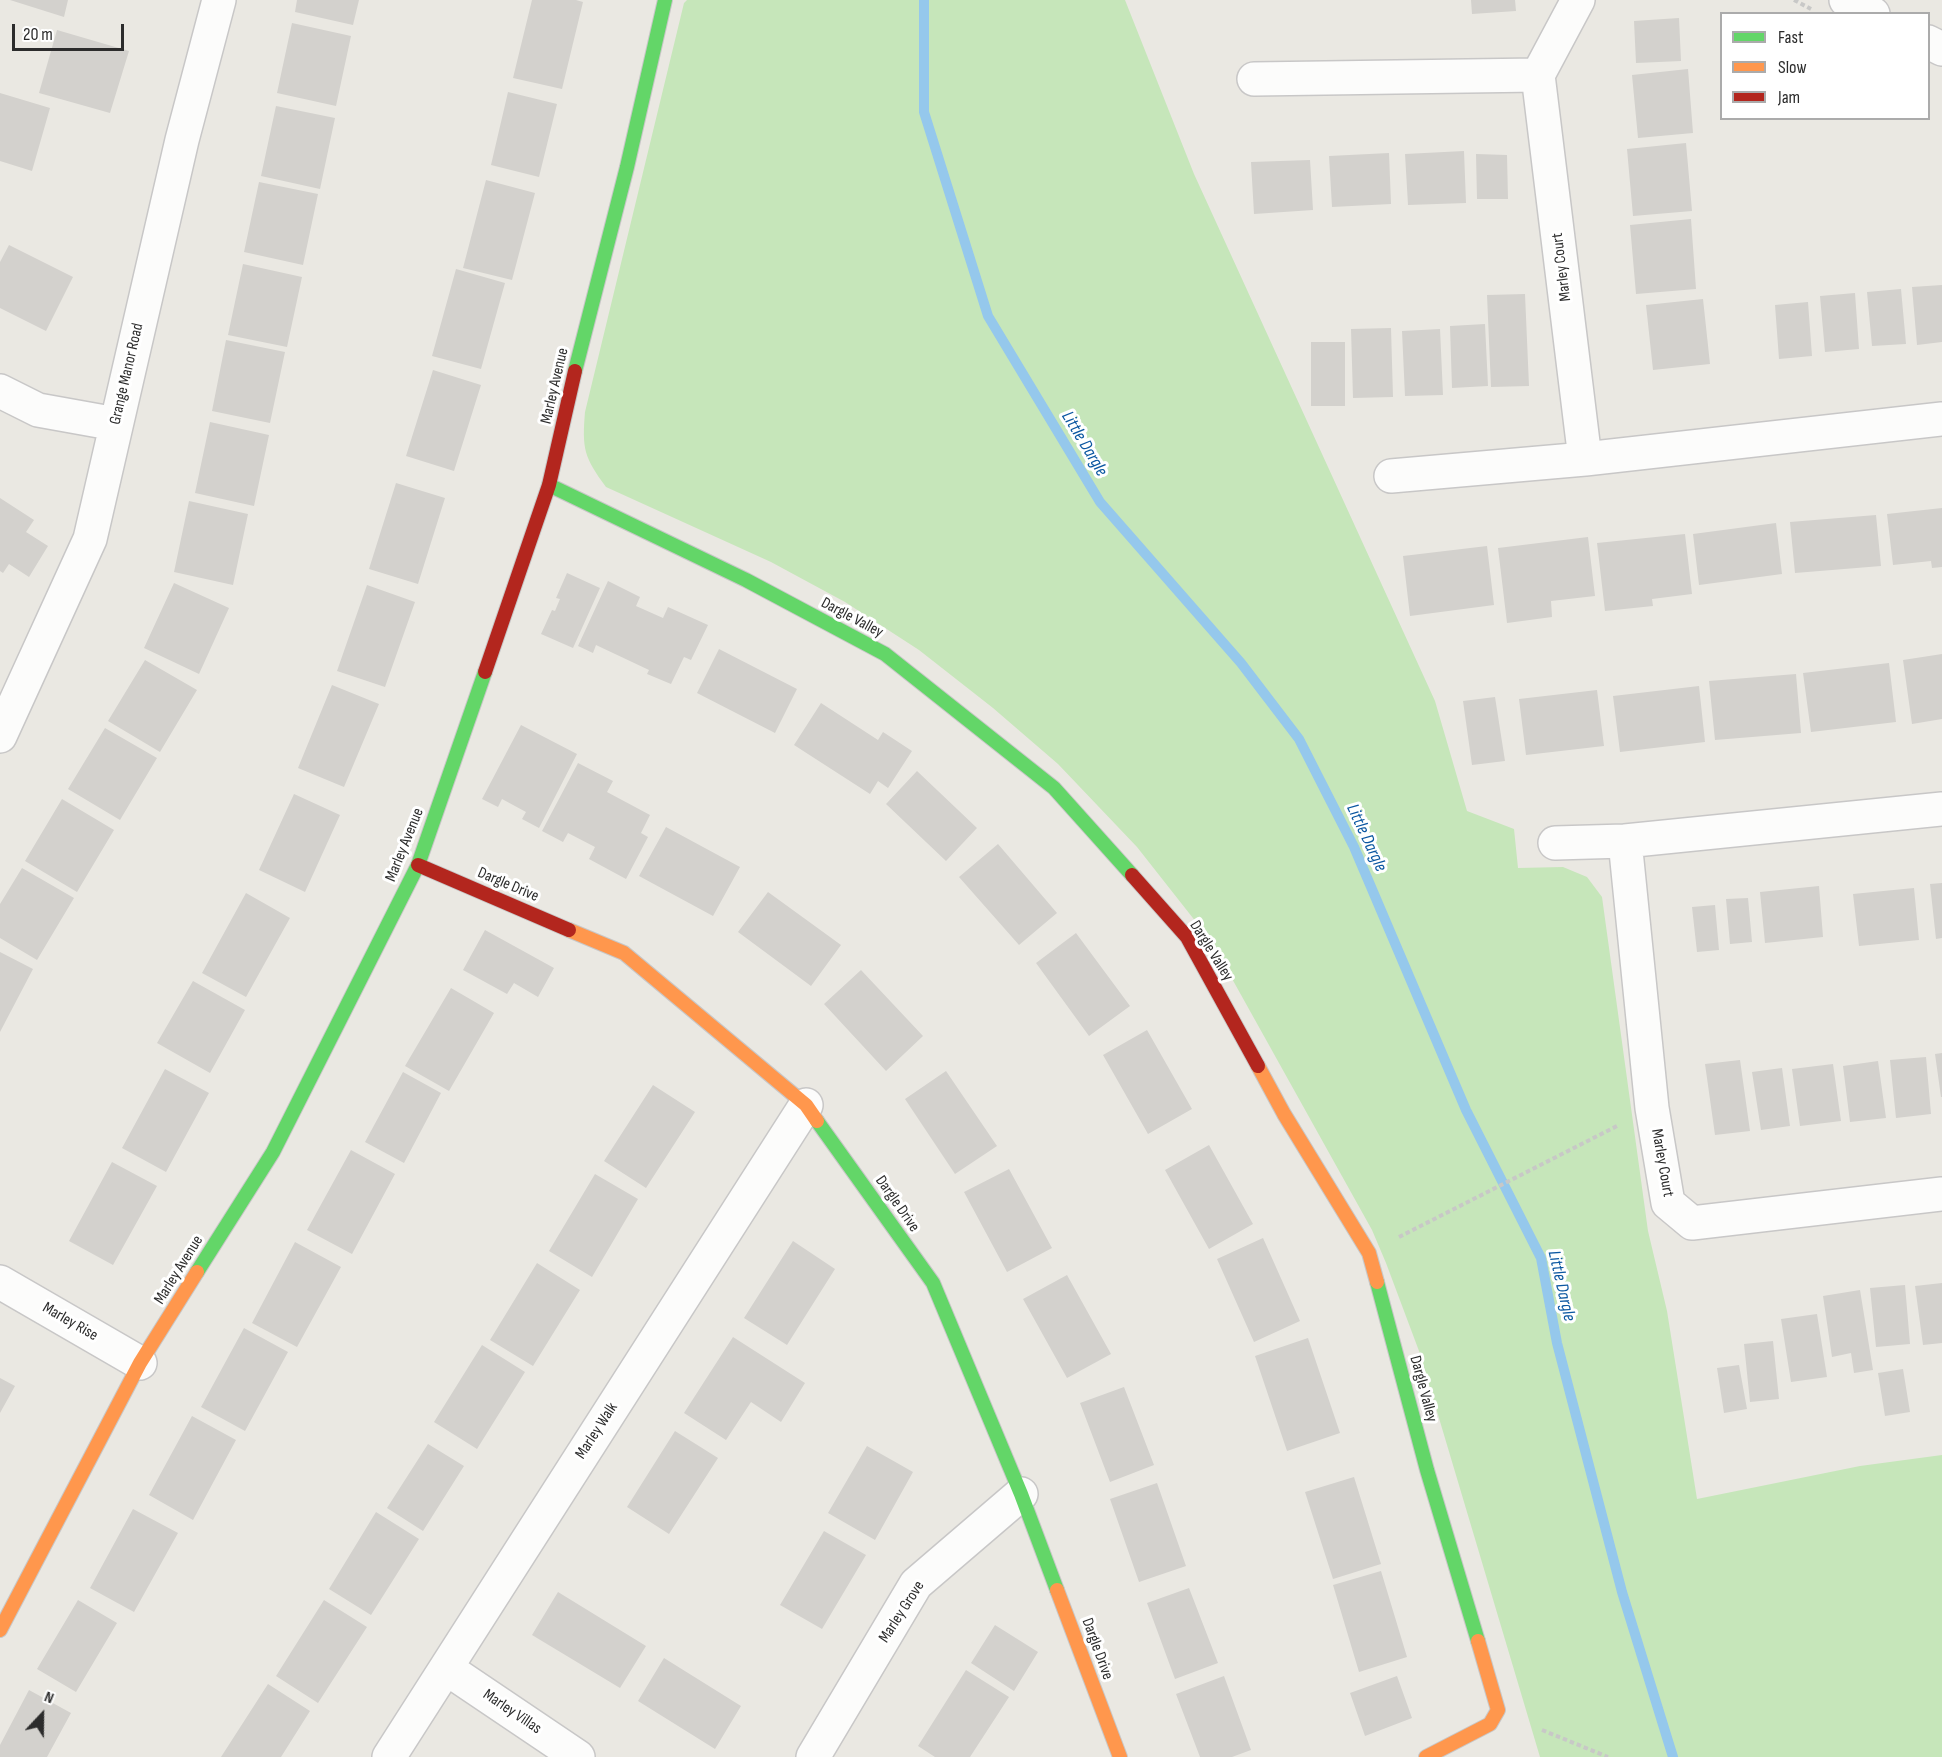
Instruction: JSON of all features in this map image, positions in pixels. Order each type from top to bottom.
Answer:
[{"type":"street","name":"Grange Manor Road","points":[[0,736],[90,539],[182,140],[219,0]]},
{"type":"street","name":"Marley Avenue","points":[[0,1630],[140,1363],[273,1152],[418,865],[549,485],[584,330],[627,167],[665,0]]},
{"type":"street","points":[[1254,79],[1538,75],[1578,0]]},
{"type":"street","points":[[1846,0],[1869,12]]},
{"type":"street","name":"Marley Court","points":[[1538,75],[1585,459]]},
{"type":"street","points":[[0,391],[38,410],[116,424]]},
{"type":"street","points":[[1391,476],[1585,459],[1942,419]]},
{"type":"street","name":"Dargle Valley","points":[[549,485],[746,580],[885,654],[1053,788],[1187,937],[1284,1114],[1369,1253],[1427,1470],[1498,1710],[1490,1724],[1426,1757]]},
{"type":"street","points":[[1555,843],[1625,841],[1942,809]]},
{"type":"street","name":"Marley Court","points":[[1625,841],[1652,1108],[1668,1203],[1692,1223],[1942,1194]]},
{"type":"street","name":"Dargle Drive","points":[[418,865],[624,953],[806,1105],[933,1283],[1021,1494],[1120,1757]]},
{"type":"street","name":"Marley Walk","points":[[389,1757],[806,1105]]},
{"type":"street","name":"Marley Rise","points":[[0,1282],[140,1363]]},
{"type":"street","name":"Marley Grove","points":[[813,1757],[916,1584],[1021,1494]]},
{"type":"street","name":"Marley Villas","points":[[446,1668],[578,1757]]},
{"type":"path","points":[[1794,0],[1816,12]]},
{"type":"path","points":[[1395,1239],[1652,1108]]},
{"type":"path","points":[[1542,1730],[1608,1757]]},
{"type":"green space","points":[[687,0],[1125,0],[1194,174],[1435,701],[1467,811],[1514,829],[1518,868],[1563,867],[1587,877],[1602,897],[1648,1231],[1667,1311],[1697,1499],[1860,1466],[1942,1455],[1942,1757],[1540,1757],[1419,1351],[1386,1263],[1372,1230],[1211,941],[1137,847],[1058,764],[993,708],[919,650],[845,602],[771,562],[606,487],[593,468],[586,452],[585,412],[684,3]]},
{"type":"building","points":[[10,0],[68,0],[64,17]]},
{"type":"building","points":[[297,0],[359,0],[353,25],[295,12]]},
{"type":"building","points":[[532,0],[583,2],[562,89],[513,78]]},
{"type":"building","points":[[1471,0],[1515,0],[1516,11],[1472,14]]},
{"type":"building","points":[[1679,18],[1681,61],[1636,63],[1634,21]]},
{"type":"building","points":[[292,23],[351,36],[336,106],[277,93]]},
{"type":"building","points":[[57,30],[129,51],[110,113],[39,93]]},
{"type":"building","points":[[1688,69],[1693,133],[1638,138],[1632,75]]},
{"type":"building","points":[[508,92],[557,104],[539,177],[491,165]]},
{"type":"building","points":[[0,93],[50,108],[32,171],[0,161]]},
{"type":"building","points":[[276,106],[335,118],[320,189],[261,176]]},
{"type":"building","points":[[1686,143],[1692,211],[1633,216],[1627,149]]},
{"type":"building","points":[[1464,151],[1466,203],[1408,205],[1405,154]]},
{"type":"building","points":[[1389,153],[1391,204],[1332,207],[1329,156]]},
{"type":"building","points":[[1476,154],[1507,155],[1508,199],[1477,199]]},
{"type":"building","points":[[1310,160],[1313,210],[1254,214],[1251,162]]},
{"type":"building","points":[[486,180],[535,193],[512,280],[463,268]]},
{"type":"building","points":[[259,182],[318,194],[303,265],[244,252]]},
{"type":"building","points":[[1691,219],[1696,289],[1636,294],[1630,225]]},
{"type":"building","points":[[9,245],[73,277],[46,331],[0,308],[0,262]]},
{"type":"building","points":[[243,264],[302,277],[287,347],[228,335]]},
{"type":"building","points":[[456,269],[505,283],[481,369],[432,356]]},
{"type":"building","points":[[1942,285],[1942,342],[1917,345],[1912,287]]},
{"type":"building","points":[[1901,289],[1906,344],[1872,346],[1867,292]]},
{"type":"building","points":[[1855,293],[1859,349],[1825,352],[1820,296]]},
{"type":"building","points":[[1525,294],[1529,386],[1491,387],[1487,295]]},
{"type":"building","points":[[1703,299],[1710,364],[1653,370],[1646,305]]},
{"type":"building","points":[[1808,302],[1812,356],[1779,359],[1775,305]]},
{"type":"building","points":[[1485,324],[1488,386],[1452,388],[1450,326]]},
{"type":"building","points":[[1391,328],[1393,397],[1353,398],[1351,329]]},
{"type":"building","points":[[1440,329],[1443,395],[1405,396],[1402,331]]},
{"type":"building","points":[[226,340],[285,352],[270,423],[212,411]]},
{"type":"building","points":[[1311,342],[1345,342],[1345,406],[1311,406]]},
{"type":"building","points":[[433,370],[481,385],[454,471],[406,456]]},
{"type":"building","points":[[210,422],[269,435],[254,506],[195,493]]},
{"type":"building","points":[[396,483],[445,498],[418,584],[369,569]]},
{"type":"building","points":[[0,498],[34,520],[26,532],[48,546],[29,577],[9,564],[3,573],[0,571]]},
{"type":"building","points":[[189,501],[248,514],[233,585],[174,572]]},
{"type":"building","points":[[1942,508],[1942,567],[1932,568],[1931,561],[1893,565],[1887,514]]},
{"type":"building","points":[[1876,515],[1881,566],[1795,573],[1790,522]]},
{"type":"building","points":[[1776,523],[1782,574],[1699,585],[1693,534]]},
{"type":"building","points":[[1685,534],[1692,594],[1652,599],[1653,606],[1605,611],[1597,543]]},
{"type":"building","points":[[1588,537],[1595,596],[1551,601],[1552,617],[1507,623],[1498,548]]},
{"type":"building","points":[[1487,546],[1494,605],[1410,616],[1403,556]]},
{"type":"building","points":[[567,573],[600,588],[573,648],[541,634],[552,610],[555,611],[560,599],[556,598]]},
{"type":"building","points":[[608,581],[640,597],[636,606],[663,618],[668,607],[708,625],[691,660],[684,657],[671,684],[647,674],[649,670],[596,645],[593,653],[578,646]]},
{"type":"building","points":[[174,583],[229,608],[199,674],[144,648]]},
{"type":"building","points":[[367,585],[415,602],[385,687],[337,671]]},
{"type":"building","points":[[719,649],[797,689],[775,733],[697,693]]},
{"type":"building","points":[[1942,654],[1942,719],[1912,724],[1903,660]]},
{"type":"building","points":[[145,660],[197,690],[160,752],[108,721]]},
{"type":"building","points":[[1889,663],[1896,722],[1811,732],[1803,673]]},
{"type":"building","points":[[1796,674],[1801,733],[1715,740],[1709,681]]},
{"type":"building","points":[[332,685],[379,704],[344,787],[298,768]]},
{"type":"building","points":[[1699,686],[1705,742],[1620,752],[1613,696]]},
{"type":"building","points":[[1597,690],[1604,746],[1526,755],[1519,699]]},
{"type":"building","points":[[1495,697],[1505,761],[1472,765],[1463,701]]},
{"type":"building","points":[[821,703],[878,740],[883,732],[912,751],[888,788],[878,781],[870,794],[794,745]]},
{"type":"building","points":[[521,725],[577,754],[539,828],[522,819],[526,812],[502,799],[498,807],[482,799]]},
{"type":"building","points":[[105,728],[157,758],[120,820],[68,789]]},
{"type":"building","points":[[578,763],[613,781],[607,792],[650,815],[641,833],[648,837],[626,879],[589,859],[595,847],[568,833],[563,842],[542,831]]},
{"type":"building","points":[[917,771],[977,828],[946,861],[886,804]]},
{"type":"building","points":[[294,794],[340,815],[305,892],[259,870]]},
{"type":"building","points":[[62,799],[114,830],[77,892],[25,861]]},
{"type":"building","points":[[666,827],[740,867],[713,916],[639,876]]},
{"type":"building","points":[[998,844],[1057,913],[1019,945],[959,877]]},
{"type":"building","points":[[22,868],[74,898],[37,960],[0,938],[0,904]]},
{"type":"building","points":[[1942,883],[1942,938],[1936,939],[1930,884]]},
{"type":"building","points":[[1819,886],[1823,937],[1765,943],[1760,892]]},
{"type":"building","points":[[1914,888],[1919,940],[1859,946],[1853,894]]},
{"type":"building","points":[[768,892],[841,945],[811,986],[738,932]]},
{"type":"building","points":[[246,893],[290,918],[246,997],[202,973]]},
{"type":"building","points":[[1748,898],[1752,942],[1730,944],[1726,899]]},
{"type":"building","points":[[1715,905],[1719,950],[1697,952],[1692,907]]},
{"type":"building","points":[[485,930],[554,968],[538,997],[514,983],[507,994],[463,970]]},
{"type":"building","points":[[1076,933],[1130,1006],[1089,1036],[1036,963]]},
{"type":"building","points":[[0,952],[33,969],[0,1032]]},
{"type":"building","points":[[861,970],[923,1036],[886,1071],[824,1004]]},
{"type":"building","points":[[193,981],[245,1010],[210,1073],[157,1043]]},
{"type":"building","points":[[451,988],[494,1013],[449,1091],[405,1066]]},
{"type":"building","points":[[1147,1030],[1192,1109],[1148,1134],[1103,1055]]},
{"type":"building","points":[[1942,1053],[1942,1097],[1941,1097],[1935,1054]]},
{"type":"building","points":[[1926,1057],[1931,1114],[1896,1118],[1890,1060]]},
{"type":"building","points":[[1740,1060],[1750,1131],[1715,1135],[1705,1064]]},
{"type":"building","points":[[1878,1061],[1886,1118],[1850,1122],[1843,1066]]},
{"type":"building","points":[[1833,1064],[1841,1121],[1800,1126],[1792,1069]]},
{"type":"building","points":[[1782,1068],[1790,1126],[1761,1130],[1752,1072]]},
{"type":"building","points":[[165,1069],[209,1093],[166,1172],[122,1148]]},
{"type":"building","points":[[946,1071],[997,1146],[955,1174],[905,1099]]},
{"type":"building","points":[[403,1072],[441,1093],[404,1163],[365,1142]]},
{"type":"building","points":[[653,1085],[695,1112],[646,1188],[604,1161]]},
{"type":"building","points":[[1209,1145],[1253,1224],[1209,1249],[1165,1170]]},
{"type":"building","points":[[351,1150],[395,1174],[352,1254],[307,1230]]},
{"type":"building","points":[[112,1162],[157,1186],[113,1265],[69,1241]]},
{"type":"building","points":[[1009,1169],[1052,1248],[1007,1272],[964,1192]]},
{"type":"building","points":[[595,1174],[638,1199],[592,1277],[549,1251]]},
{"type":"building","points":[[1263,1238],[1300,1321],[1254,1342],[1217,1259]]},
{"type":"building","points":[[793,1241],[835,1269],[787,1345],[744,1318]]},
{"type":"building","points":[[295,1242],[341,1267],[297,1347],[252,1323]]},
{"type":"building","points":[[537,1263],[580,1290],[533,1366],[490,1340]]},
{"type":"building","points":[[1067,1275],[1111,1354],[1067,1378],[1023,1299]]},
{"type":"building","points":[[1942,1283],[1942,1343],[1923,1345],[1915,1286]]},
{"type":"building","points":[[1905,1285],[1910,1344],[1876,1347],[1870,1288]]},
{"type":"building","points":[[1860,1290],[1873,1370],[1854,1373],[1851,1353],[1832,1357],[1823,1296]]},
{"type":"building","points":[[1817,1314],[1827,1377],[1791,1382],[1781,1319]]},
{"type":"building","points":[[244,1328],[288,1352],[245,1431],[201,1407]]},
{"type":"building","points":[[733,1337],[805,1383],[781,1422],[751,1402],[726,1440],[684,1413]]},
{"type":"building","points":[[1308,1338],[1340,1433],[1287,1451],[1255,1356]]},
{"type":"building","points":[[1773,1341],[1779,1399],[1750,1402],[1744,1344]]},
{"type":"building","points":[[482,1345],[525,1372],[477,1449],[434,1422]]},
{"type":"building","points":[[1739,1365],[1747,1409],[1724,1413],[1717,1368]]},
{"type":"building","points":[[1903,1369],[1910,1412],[1885,1416],[1878,1373]]},
{"type":"building","points":[[0,1378],[15,1386],[0,1413]]},
{"type":"building","points":[[1124,1387],[1154,1465],[1110,1482],[1080,1403]]},
{"type":"building","points":[[192,1416],[236,1440],[193,1520],[149,1495]]},
{"type":"building","points":[[675,1431],[718,1458],[669,1534],[627,1507]]},
{"type":"building","points":[[428,1444],[464,1466],[423,1531],[387,1508]]},
{"type":"building","points":[[867,1446],[913,1472],[875,1540],[828,1513]]},
{"type":"building","points":[[1354,1477],[1381,1564],[1333,1579],[1305,1492]]},
{"type":"building","points":[[1157,1483],[1186,1566],[1139,1582],[1110,1499]]},
{"type":"building","points":[[133,1509],[178,1533],[134,1612],[90,1588]]},
{"type":"building","points":[[376,1512],[419,1539],[371,1615],[329,1589]]},
{"type":"building","points":[[824,1531],[866,1555],[822,1629],[780,1605]]},
{"type":"building","points":[[1381,1571],[1407,1657],[1359,1672],[1333,1585]]},
{"type":"building","points":[[1189,1588],[1218,1663],[1175,1679],[1147,1603]]},
{"type":"building","points":[[558,1592],[646,1646],[620,1688],[532,1635]]},
{"type":"building","points":[[78,1600],[117,1623],[76,1692],[37,1669]]},
{"type":"building","points":[[324,1600],[367,1627],[318,1703],[276,1676]]},
{"type":"building","points":[[995,1625],[1038,1652],[1014,1691],[971,1663]]},
{"type":"building","points":[[664,1658],[741,1706],[715,1749],[638,1701]]},
{"type":"building","points":[[966,1670],[1009,1697],[970,1757],[935,1757],[918,1746]]},
{"type":"building","points":[[1224,1676],[1251,1750],[1232,1757],[1200,1757],[1176,1694]]},
{"type":"building","points":[[1397,1676],[1412,1718],[1365,1736],[1350,1693]]},
{"type":"building","points":[[268,1684],[310,1711],[281,1757],[221,1757]]},
{"type":"building","points":[[29,1690],[71,1713],[47,1757],[0,1757],[0,1745]]},
{"type":"waterway","name":"Little Dargle","points":[[924,0],[924,112],[988,316],[1100,502],[1241,663],[1299,739],[1354,847],[1466,1110],[1541,1258],[1557,1343],[1622,1592],[1673,1757]]},
{"type":"traffic: fast","points":[[575,371],[627,167],[665,0]]},
{"type":"traffic: fast","points":[[549,485],[746,580],[885,654],[1054,788],[1132,875]]},
{"type":"traffic: fast","points":[[197,1272],[273,1152],[418,865],[485,672]]},
{"type":"traffic: fast","points":[[817,1121],[933,1283],[1021,1494],[1057,1590]]},
{"type":"traffic: fast","points":[[1377,1282],[1427,1470],[1478,1641]]},
{"type":"traffic: slow","points":[[569,930],[624,953],[806,1105],[817,1121]]},
{"type":"traffic: slow","points":[[1258,1066],[1284,1114],[1369,1253],[1377,1282]]},
{"type":"traffic: slow","points":[[0,1630],[140,1363],[197,1272]]},
{"type":"traffic: slow","points":[[1057,1590],[1120,1757]]},
{"type":"traffic: slow","points":[[1426,1757],[1490,1724],[1498,1710],[1478,1641]]},
{"type":"traffic: jam","points":[[485,672],[549,485],[575,371]]},
{"type":"traffic: jam","points":[[418,865],[569,930]]},
{"type":"traffic: jam","points":[[1132,875],[1187,937],[1258,1066]]}]
